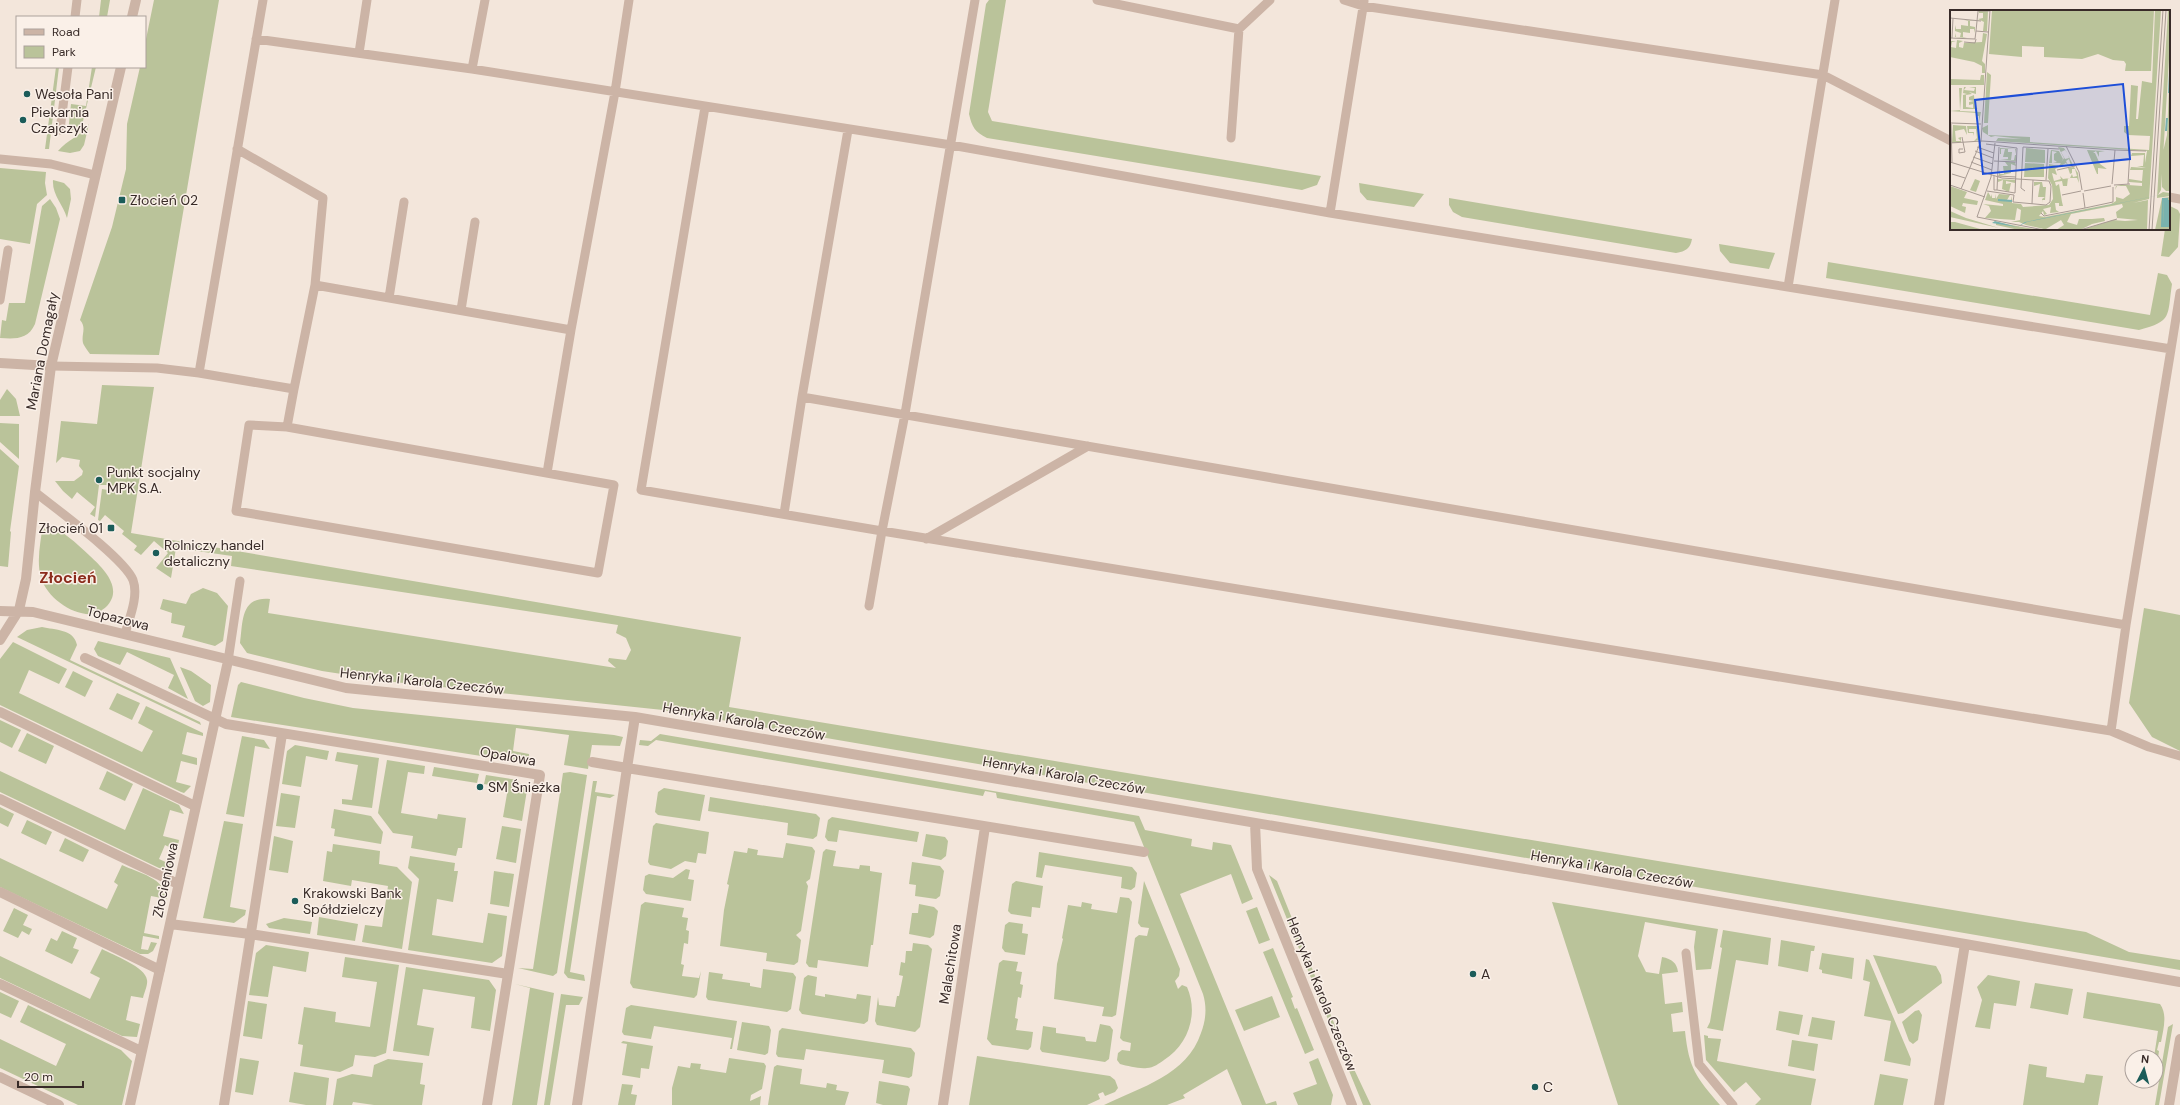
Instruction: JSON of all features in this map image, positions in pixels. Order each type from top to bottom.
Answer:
[{"type":"street","points":[[132,16],[136,0]]},
{"type":"street","name":"Mariana Domagały","points":[[0,640],[19,610],[26,579],[35,492],[51,366],[121,68]]},
{"type":"street","points":[[0,363],[51,366]]},
{"type":"street","name":"Topazowa","points":[[0,611],[19,610],[125,634],[228,661]]},
{"type":"street","name":"Opalowa","points":[[85,658],[226,724],[540,775],[487,1105]]},
{"type":"street","name":"Henryka i Karola Czeczów","points":[[228,661],[346,688],[635,717],[2180,982]]},
{"type":"street","name":"Złocieniowa","points":[[130,1105],[228,661]]},
{"type":"street","points":[[0,712],[195,806]]},
{"type":"street","points":[[576,1105],[635,717]]},
{"type":"street","points":[[224,1105],[282,734]]},
{"type":"street","points":[[592,762],[818,797],[986,827],[1144,852]]},
{"type":"street","points":[[0,799],[178,884]]},
{"type":"street","name":"Henryka i Karola Czeczów","points":[[1255,823],[1258,869],[1352,1105]]},
{"type":"street","name":"Malachitowa","points":[[943,1105],[986,827]]},
{"type":"street","points":[[0,892],[160,970]]},
{"type":"street","points":[[170,924],[250,934],[508,974]]},
{"type":"street","points":[[1939,1105],[1965,944]]},
{"type":"street","points":[[0,984],[141,1051]]},
{"type":"street","points":[[2169,1105],[2180,1040]]},
{"type":"street","points":[[0,1077],[59,1105]]},
{"type":"lane","points":[[75,16],[77,0]]},
{"type":"lane","points":[[199,373],[263,0]]},
{"type":"lane","points":[[359,53],[367,0]]},
{"type":"lane","points":[[472,69],[484,0]]},
{"type":"lane","points":[[546,473],[615,92],[629,0]]},
{"type":"lane","points":[[870,606],[882,531],[905,414],[975,0]]},
{"type":"lane","points":[[1097,0],[1239,28]]},
{"type":"lane","points":[[1231,138],[1239,28],[1270,0]]},
{"type":"lane","points":[[1344,0],[1823,75],[1950,140]]},
{"type":"lane","points":[[1788,287],[1835,0]]},
{"type":"lane","points":[[1330,213],[1364,3]]},
{"type":"lane","points":[[256,39],[472,69],[848,130],[951,145],[1330,213],[2171,349]]},
{"type":"lane","points":[[60,130],[68,68]]},
{"type":"lane","points":[[705,107],[641,490],[926,539],[2111,731],[2149,747],[2180,756]]},
{"type":"lane","points":[[784,514],[802,397],[848,130]]},
{"type":"lane","points":[[237,149],[324,198],[315,285],[287,427]]},
{"type":"lane","points":[[0,159],[51,164],[95,175]]},
{"type":"lane","points":[[2170,197],[2180,199]]},
{"type":"lane","points":[[389,298],[404,202]]},
{"type":"lane","points":[[461,310],[475,222]]},
{"type":"lane","points":[[0,300],[8,250]]},
{"type":"lane","points":[[315,285],[571,330]]},
{"type":"lane","points":[[2111,731],[2126,625],[2180,293]]},
{"type":"lane","points":[[51,366],[157,368],[199,373],[294,389]]},
{"type":"lane","points":[[802,397],[2126,625]]},
{"type":"lane","points":[[250,425],[287,427],[614,485],[598,573],[236,511],[250,425]]},
{"type":"lane","points":[[926,539],[1088,446]]},
{"type":"lane","points":[[35,492],[94,540],[127,570],[133,581],[135,594],[125,634]]},
{"type":"lane","points":[[228,661],[240,581]]},
{"type":"lane","points":[[1686,953],[1699,1064],[1733,1105]]},
{"type":"green space","points":[[101,0],[110,0],[107,16],[99,16]]},
{"type":"green space","points":[[154,0],[219,0],[159,355],[90,354],[83,343],[83,326],[80,320],[112,227],[126,169],[127,124],[140,68],[146,68],[146,39]]},
{"type":"green space","points":[[989,0],[1006,0],[988,112],[992,121],[1321,176],[1317,185],[1302,190],[987,138],[983,136],[975,129],[969,114],[986,4]]},
{"type":"green space","points":[[56,68],[59,68],[49,149],[45,149]]},
{"type":"green space","points":[[92,68],[96,68],[83,121],[79,126],[68,133],[71,104],[86,106]]},
{"type":"green space","points":[[89,124],[84,145],[80,151],[70,153],[58,151],[82,132]]},
{"type":"green space","points":[[0,168],[46,172],[45,183],[47,195],[37,204],[30,244],[0,239]]},
{"type":"green space","points":[[53,180],[64,183],[70,189],[71,199],[67,218],[54,190]]},
{"type":"green space","points":[[1359,183],[1424,194],[1414,207],[1367,200],[1360,192]]},
{"type":"green space","points":[[1449,198],[1692,239],[1687,249],[1676,253],[1462,217],[1453,212],[1449,205]]},
{"type":"green space","points":[[50,199],[56,208],[60,219],[35,324],[25,336],[0,338],[2,320],[6,321],[9,303],[25,303],[42,206]]},
{"type":"green space","points":[[2170,206],[2178,210],[2180,214],[2178,247],[2169,257],[2161,256],[2165,230],[2170,230]]},
{"type":"green space","points":[[1719,244],[1775,253],[1769,269],[1730,263],[1720,251]]},
{"type":"green space","points":[[1828,262],[2150,315],[2158,273],[2167,275],[2172,284],[2166,316],[2158,324],[2139,330],[1826,278]]},
{"type":"green space","points":[[102,385],[154,387],[131,533],[741,637],[729,707],[2086,932],[2129,952],[2180,960],[2180,970],[663,710],[394,682],[322,671],[247,653],[240,643],[243,619],[248,606],[260,599],[270,599],[268,613],[616,668],[608,661],[609,658],[626,660],[631,650],[626,638],[616,633],[618,625],[231,566],[232,556],[176,548],[171,578],[156,568],[168,553],[154,541],[141,555],[134,550],[137,546],[122,534],[124,531],[105,515],[100,521],[98,520],[102,489],[108,490],[108,485],[99,485],[95,517],[90,514],[95,507],[77,492],[72,499],[55,481],[74,481],[82,475],[83,471],[79,466],[80,460],[62,457],[56,463],[61,421],[97,424]]},
{"type":"green space","points":[[7,389],[16,399],[20,416],[0,416],[0,400]]},
{"type":"green space","points":[[0,423],[19,424],[19,459],[0,442]]},
{"type":"green space","points":[[0,449],[19,466],[10,531],[8,567],[0,566]]},
{"type":"green space","points":[[43,523],[50,525],[80,546],[106,573],[113,586],[113,593],[111,600],[100,612],[95,614],[85,614],[77,612],[61,604],[44,585],[41,578],[39,564],[39,550]]},
{"type":"green space","points":[[203,588],[217,593],[228,606],[223,641],[215,646],[182,637],[185,626],[171,623],[172,613],[160,609],[163,599],[186,604],[191,594]]},
{"type":"green space","points":[[2144,608],[2180,615],[2180,751],[2152,737],[2129,703]]},
{"type":"green space","points":[[42,627],[63,631],[72,636],[77,645],[70,660],[200,722],[201,725],[17,637],[27,630]]},
{"type":"green space","points":[[98,641],[170,658],[188,699],[168,688],[174,675],[127,652],[120,665],[98,656],[94,649]]},
{"type":"green space","points":[[13,642],[67,669],[59,684],[29,670],[19,693],[142,752],[153,731],[138,723],[146,706],[203,733],[203,736],[187,732],[182,754],[197,758],[197,765],[181,761],[176,782],[191,786],[184,793],[181,792],[0,705],[0,659]]},
{"type":"green space","points":[[180,667],[191,671],[211,685],[210,702],[203,706],[195,701]]},
{"type":"green space","points":[[73,671],[93,681],[85,697],[65,687]]},
{"type":"green space","points":[[241,682],[304,698],[353,708],[623,737],[620,746],[592,745],[588,769],[564,765],[569,735],[516,728],[513,751],[529,754],[529,757],[520,762],[231,717],[238,685]]},
{"type":"green space","points":[[117,693],[140,703],[132,720],[109,709]]},
{"type":"green space","points":[[0,720],[21,730],[12,748],[0,742]]},
{"type":"green space","points":[[27,733],[54,746],[46,764],[18,751]]},
{"type":"green space","points":[[660,734],[1139,816],[1145,830],[1192,839],[1191,846],[1212,850],[1213,842],[1231,845],[1253,899],[1242,904],[1231,874],[1180,894],[1266,1104],[1276,1101],[1277,1105],[1242,1105],[1227,1069],[1183,1095],[1185,1098],[1167,1105],[1104,1105],[1161,1078],[1174,1069],[1185,1059],[1194,1047],[1201,1033],[1205,1018],[1203,994],[1134,822],[997,798],[996,793],[985,791],[983,796],[656,740],[648,746],[639,745],[640,740],[651,741]]},
{"type":"green space","points":[[242,736],[264,740],[270,749],[255,746],[244,817],[226,814]]},
{"type":"green space","points":[[295,745],[329,751],[327,760],[306,756],[301,787],[282,784],[287,751]]},
{"type":"green space","points":[[337,752],[379,758],[372,808],[342,804],[342,799],[352,800],[358,765],[335,761]]},
{"type":"green space","points":[[387,760],[425,766],[424,774],[408,772],[401,813],[437,819],[438,814],[466,818],[462,848],[458,848],[456,856],[411,848],[413,836],[393,833],[378,813]]},
{"type":"green space","points":[[434,767],[479,774],[477,783],[432,776]]},
{"type":"green space","points":[[0,771],[125,830],[143,788],[179,805],[184,814],[170,810],[163,836],[179,840],[177,851],[165,845],[159,859],[174,866],[167,869],[159,868],[0,792]]},
{"type":"green space","points":[[107,771],[133,784],[125,801],[99,789]]},
{"type":"green space","points":[[570,772],[587,775],[557,973],[553,976],[518,968],[533,969],[563,773]]},
{"type":"green space","points":[[486,775],[517,780],[527,790],[522,821],[503,817],[508,788],[484,784]]},
{"type":"green space","points":[[593,781],[597,781],[595,792],[615,795],[610,798],[597,796],[570,972],[584,975],[585,981],[568,978],[564,973]]},
{"type":"green space","points":[[664,788],[705,795],[700,821],[658,815],[655,812],[658,792]]},
{"type":"green space","points":[[281,793],[300,796],[295,828],[276,826]]},
{"type":"green space","points":[[710,797],[816,814],[820,818],[817,836],[813,839],[787,835],[788,823],[708,811]]},
{"type":"green space","points":[[0,807],[14,814],[8,827],[0,823]]},
{"type":"green space","points":[[334,809],[371,816],[383,832],[381,844],[334,836],[335,829],[331,828]]},
{"type":"green space","points":[[832,817],[919,832],[917,842],[839,830],[837,842],[828,841],[825,837],[828,820]]},
{"type":"green space","points":[[27,820],[52,832],[46,845],[21,833]]},
{"type":"green space","points":[[224,821],[243,824],[230,907],[246,910],[245,915],[234,923],[203,918]]},
{"type":"green space","points":[[656,823],[709,832],[706,854],[698,853],[696,863],[685,861],[671,869],[650,865],[648,862],[653,826]]},
{"type":"green space","points":[[502,826],[521,829],[516,863],[496,859]]},
{"type":"green space","points":[[926,834],[945,837],[948,841],[946,856],[941,860],[922,856]]},
{"type":"green space","points":[[274,836],[293,841],[288,873],[269,870]]},
{"type":"green space","points":[[65,838],[89,850],[83,862],[59,851]]},
{"type":"green space","points":[[786,843],[812,847],[815,851],[810,879],[806,882],[808,886],[801,931],[796,935],[801,940],[798,962],[794,965],[766,961],[767,953],[720,946],[724,910],[729,885],[727,884],[734,851],[747,853],[748,848],[758,850],[757,855],[783,858]]},
{"type":"green space","points":[[333,844],[380,851],[379,864],[397,867],[412,882],[402,949],[362,942],[365,925],[382,927],[388,886],[352,880],[351,886],[323,881],[327,851],[332,852]]},
{"type":"green space","points":[[826,849],[836,851],[833,866],[859,869],[860,865],[870,866],[870,871],[882,873],[873,945],[871,945],[868,967],[818,960],[817,968],[809,967],[806,963],[823,852]]},
{"type":"green space","points":[[1039,852],[1132,867],[1137,873],[1135,887],[1131,890],[1121,888],[1122,877],[1045,865],[1042,878],[1036,877]]},
{"type":"green space","points":[[410,856],[455,863],[454,871],[458,871],[453,902],[437,899],[432,935],[483,943],[488,913],[507,916],[502,956],[492,963],[408,950],[419,879],[408,868]]},
{"type":"green space","points":[[0,858],[107,909],[118,885],[114,882],[122,865],[150,877],[162,886],[167,899],[151,896],[144,933],[159,936],[159,939],[143,936],[141,949],[148,950],[151,942],[157,943],[153,951],[148,954],[140,954],[0,887]]},
{"type":"green space","points":[[912,862],[940,866],[944,871],[940,896],[936,899],[915,896],[916,885],[909,884]]},
{"type":"green space","points":[[686,869],[690,870],[688,879],[694,880],[691,901],[646,894],[643,890],[645,876],[649,874],[673,878]]},
{"type":"green space","points":[[494,871],[514,874],[509,907],[490,904]]},
{"type":"green space","points":[[1269,875],[1277,881],[1344,1048],[1371,1105],[1363,1105]]},
{"type":"green space","points":[[1016,881],[1043,886],[1040,908],[1032,907],[1031,917],[1011,914],[1008,911],[1012,884]]},
{"type":"green space","points":[[1144,881],[1180,969],[1179,976],[1175,981],[1178,989],[1182,985],[1187,987],[1192,1008],[1189,1028],[1179,1046],[1172,1054],[1158,1064],[1152,1067],[1144,1068],[1120,1064],[1117,1060],[1118,1053],[1122,1050],[1130,1051],[1131,1043],[1123,1041],[1120,1038],[1135,938],[1139,935],[1147,936],[1149,928],[1141,927],[1138,923]]},
{"type":"green space","points":[[1120,897],[1129,898],[1132,902],[1116,1015],[1112,1017],[1102,1016],[1104,1007],[1054,999],[1057,964],[1063,939],[1068,905],[1081,907],[1082,902],[1092,904],[1091,909],[1117,913]]},
{"type":"green space","points":[[645,902],[684,908],[682,917],[688,918],[686,930],[689,931],[688,944],[684,943],[681,964],[684,965],[682,976],[699,978],[701,971],[697,995],[694,998],[633,988],[630,983],[641,905]]},
{"type":"green space","points":[[1552,902],[1718,929],[1711,969],[1696,970],[1694,947],[1696,931],[1645,922],[1638,956],[1646,972],[1659,974],[1662,957],[1671,960],[1675,964],[1678,972],[1662,974],[1665,1004],[1682,1002],[1683,1012],[1671,1014],[1673,1032],[1685,1031],[1689,1055],[1695,1072],[1720,1105],[1618,1105]]},
{"type":"green space","points":[[919,904],[934,907],[938,911],[934,935],[930,938],[909,934],[912,913],[918,913]]},
{"type":"green space","points":[[1257,907],[1270,940],[1259,944],[1246,911]]},
{"type":"green space","points":[[14,908],[28,915],[23,925],[32,929],[29,935],[22,931],[18,938],[3,931]]},
{"type":"green space","points":[[319,917],[358,924],[355,941],[317,935]]},
{"type":"green space","points":[[284,918],[312,922],[310,934],[269,928],[266,924]]},
{"type":"green space","points":[[1009,922],[1023,924],[1022,933],[1028,934],[1025,955],[1005,952],[1002,948],[1005,925]]},
{"type":"green space","points":[[1723,930],[1771,938],[1768,965],[1736,960],[1723,1031],[1707,1028],[1710,1022],[1722,948],[1720,947]]},
{"type":"green space","points":[[62,931],[77,938],[73,948],[79,950],[72,964],[45,951],[51,938],[57,941]]},
{"type":"green space","points":[[1781,940],[1815,946],[1814,951],[1811,951],[1808,972],[1778,966]]},
{"type":"green space","points":[[913,943],[928,945],[932,949],[920,1027],[915,1032],[877,1025],[875,1021],[878,997],[879,1005],[895,1007],[903,976],[899,975],[901,962],[905,963],[906,951],[912,951]]},
{"type":"green space","points":[[266,945],[309,952],[306,972],[273,966],[268,997],[249,995],[256,953]]},
{"type":"green space","points":[[1273,948],[1293,997],[1291,998],[1295,1009],[1297,1008],[1314,1050],[1305,1054],[1263,952]]},
{"type":"green space","points":[[102,949],[135,966],[145,975],[147,980],[143,998],[131,996],[126,1020],[140,1024],[137,1037],[122,1036],[0,978],[0,956],[90,999],[100,978],[90,973]]},
{"type":"green space","points":[[1822,953],[1854,958],[1852,979],[1822,973],[1822,970],[1819,969]]},
{"type":"green space","points":[[1873,955],[1936,966],[1941,975],[1942,983],[1903,1013],[1898,1014]]},
{"type":"green space","points":[[345,957],[399,965],[386,1053],[375,1057],[355,1055],[353,1066],[340,1072],[300,1066],[303,1045],[298,1044],[304,1007],[336,1012],[335,1022],[370,1027],[377,982],[342,977]]},
{"type":"green space","points":[[1866,959],[1869,960],[1911,1059],[1910,1066],[1884,1061],[1891,1021],[1864,1016],[1870,982],[1863,980]]},
{"type":"green space","points":[[1003,960],[1018,962],[1016,971],[1022,972],[1020,984],[1023,985],[1021,998],[1018,997],[1015,1018],[1018,1019],[1016,1030],[1033,1032],[1031,1047],[1028,1050],[992,1045],[987,1039],[999,963]]},
{"type":"green space","points":[[406,967],[489,980],[496,990],[490,1031],[471,1028],[475,997],[423,989],[417,1025],[434,1028],[429,1056],[393,1051]]},
{"type":"green space","points":[[763,969],[793,973],[796,977],[791,1009],[787,1012],[708,1000],[706,997],[709,972],[723,974],[722,979],[750,983],[750,986],[761,988]]},
{"type":"green space","points":[[808,975],[817,977],[815,995],[825,997],[825,994],[856,999],[857,994],[871,996],[868,1021],[864,1024],[802,1014],[799,1010],[804,978]]},
{"type":"green space","points":[[1988,975],[2020,981],[2016,1006],[1994,1003],[1990,1029],[1975,1027],[1982,1000],[1977,987]]},
{"type":"green space","points":[[2035,983],[2073,989],[2068,1015],[2030,1008]]},
{"type":"green space","points":[[515,984],[554,993],[537,1105],[512,1105],[530,988]]},
{"type":"green space","points":[[0,992],[19,1001],[11,1018],[0,1013]]},
{"type":"green space","points":[[2087,992],[2160,1004],[2164,1013],[2161,1042],[2159,1042],[2157,1049],[2155,1049],[2158,1031],[2083,1018]]},
{"type":"green space","points":[[561,994],[583,997],[579,1005],[566,1005],[550,1105],[544,1105]]},
{"type":"green space","points":[[1272,996],[1280,1017],[1244,1031],[1235,1010]]},
{"type":"green space","points":[[248,1001],[267,1004],[262,1039],[243,1036]]},
{"type":"green space","points":[[28,1005],[121,1050],[132,1061],[122,1105],[78,1105],[0,1068],[0,1039],[56,1066],[66,1044],[20,1022]]},
{"type":"green space","points":[[631,1005],[737,1021],[732,1049],[730,1049],[732,1038],[654,1026],[651,1039],[624,1035],[622,1032],[626,1008]]},
{"type":"green space","points":[[1919,1010],[1922,1015],[1918,1040],[1913,1044],[1909,1041],[1902,1022],[1915,1011]]},
{"type":"green space","points":[[1779,1011],[1803,1015],[1799,1035],[1776,1030]]},
{"type":"green space","points":[[1812,1017],[1835,1021],[1832,1040],[1808,1036]]},
{"type":"green space","points":[[742,1022],[769,1026],[771,1030],[768,1053],[765,1055],[737,1050]]},
{"type":"green space","points":[[1100,1024],[1110,1026],[1113,1030],[1109,1059],[1105,1062],[1042,1052],[1040,1049],[1043,1026],[1056,1028],[1056,1033],[1085,1037],[1086,1041],[1096,1042]]},
{"type":"green space","points":[[2173,1024],[2164,1076],[2164,1051],[2168,1027]]},
{"type":"green space","points":[[782,1028],[911,1048],[915,1053],[912,1076],[909,1078],[882,1073],[884,1060],[806,1049],[804,1060],[778,1057],[776,1054],[779,1031]]},
{"type":"green space","points":[[1704,1035],[1708,1036],[1708,1038],[1721,1039],[1717,1061],[1816,1079],[1811,1105],[1755,1105],[1761,1099],[1746,1082],[1734,1092],[1706,1060]]},
{"type":"green space","points":[[1792,1040],[1818,1044],[1814,1071],[1788,1066]]},
{"type":"green space","points":[[623,1041],[653,1046],[649,1069],[641,1068],[640,1078],[622,1075],[627,1044],[621,1043]]},
{"type":"green space","points":[[977,1056],[1110,1076],[1115,1080],[1118,1088],[1115,1092],[1105,1096],[1103,1092],[1098,1094],[1100,1099],[1087,1105],[969,1105]]},
{"type":"green space","points":[[240,1058],[259,1061],[253,1095],[235,1092]]},
{"type":"green space","points":[[729,1058],[764,1063],[766,1066],[762,1089],[751,1095],[750,1101],[761,1096],[760,1105],[672,1105],[672,1088],[678,1066],[690,1068],[691,1063],[701,1064],[700,1069],[726,1073]]},
{"type":"green space","points":[[1318,1058],[1333,1095],[1331,1105],[1298,1105],[1293,1093],[1317,1084],[1309,1062]]},
{"type":"green space","points":[[388,1059],[423,1063],[420,1084],[425,1085],[422,1105],[374,1105],[353,1102],[352,1105],[333,1105],[337,1079],[352,1074],[372,1077],[374,1065]]},
{"type":"green space","points":[[2029,1064],[2047,1067],[2046,1077],[2084,1083],[2086,1074],[2103,1076],[2098,1105],[2023,1105]]},
{"type":"green space","points":[[777,1065],[802,1069],[800,1084],[826,1088],[827,1083],[837,1085],[836,1090],[849,1092],[845,1105],[768,1105],[774,1067]]},
{"type":"green space","points":[[294,1072],[329,1078],[326,1105],[306,1105],[289,1102]]},
{"type":"green space","points":[[1880,1074],[1908,1079],[1903,1105],[1874,1105]]},
{"type":"green space","points":[[879,1081],[908,1086],[910,1089],[907,1105],[883,1105],[876,1103]]},
{"type":"green space","points":[[622,1084],[633,1085],[631,1094],[637,1095],[635,1105],[618,1105]]},
{"type":"green space","points":[[2158,1089],[2162,1089],[2159,1105],[2155,1105]]},
{"type":"place","name":"Wesoła Pani","points":[[27,94]]},
{"type":"place","name":"Piekarnia Czajczyk","points":[[23,120]]},
{"type":"place","name":"Złocień 02","points":[[122,200]]},
{"type":"place","name":"Punkt socjalny MPK S.A.","points":[[99,480]]},
{"type":"place","name":"Złocień 01","points":[[111,528]]},
{"type":"place","name":"Rolniczy handel detaliczny","points":[[156,553]]},
{"type":"place","name":"SM Śnieżka","points":[[480,787]]},
{"type":"place","name":"Krakowski Bank Spółdzielczy","points":[[295,901]]},
{"type":"place","name":"A","points":[[1473,974]]},
{"type":"place","name":"C","points":[[1535,1087]]},
{"type":"district","name":"Złocień","points":[[68,577]]}]
